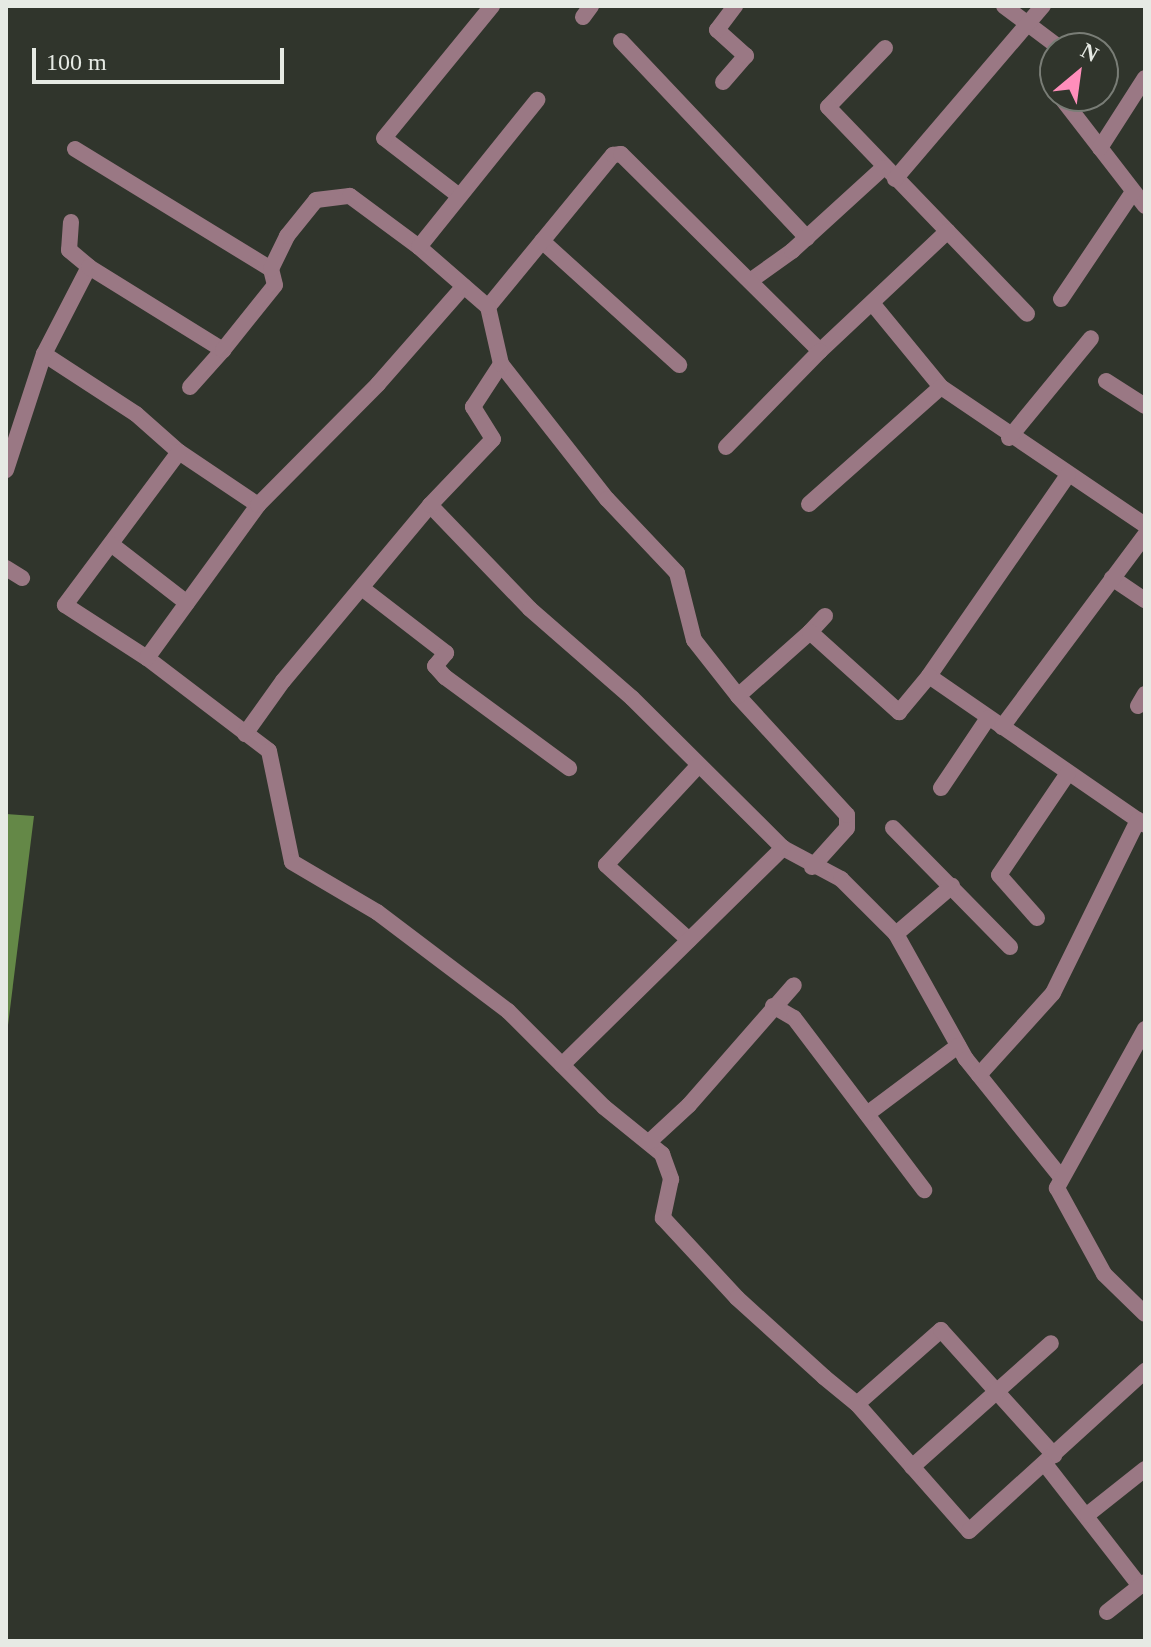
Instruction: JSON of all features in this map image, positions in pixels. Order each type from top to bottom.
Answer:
[{"type":"street","points":[[458,195],[384,138],[492,6]]},
{"type":"street","points":[[723,82],[746,56],[717,30],[735,6]]},
{"type":"street","points":[[1004,6],[1039,32]]},
{"type":"street","points":[[750,281],[889,174],[1043,6]]},
{"type":"street","points":[[621,41],[807,238]]},
{"type":"street","points":[[885,48],[828,107],[889,174],[1027,314]]},
{"type":"street","points":[[1100,148],[1145,78]]},
{"type":"street","points":[[419,247],[537,100]]},
{"type":"street","points":[[1072,112],[1145,206]]},
{"type":"street","points":[[75,149],[271,269]]},
{"type":"street","points":[[488,307],[613,155],[621,154],[820,351]]},
{"type":"street","points":[[1061,299],[1133,192]]},
{"type":"street","points":[[190,387],[275,285],[271,269],[287,236],[316,200],[350,196],[419,247],[488,307],[501,364],[607,499],[677,573],[694,640],[738,696],[847,815],[847,828],[812,867]]},
{"type":"street","points":[[71,222],[69,250],[89,267],[223,350]]},
{"type":"street","points":[[726,447],[820,351],[948,231]]},
{"type":"street","points":[[542,241],[679,365]]},
{"type":"street","points":[[6,470],[44,354],[89,267]]},
{"type":"street","points":[[147,658],[258,505],[378,384],[464,286]]},
{"type":"street","points":[[872,303],[941,387],[1009,438],[1145,525]]},
{"type":"street","points":[[1009,438],[1091,338]]},
{"type":"street","points":[[44,354],[136,414],[179,452],[258,505]]},
{"type":"street","points":[[245,734],[283,681],[363,589],[430,505],[493,439],[473,407],[501,364]]},
{"type":"street","points":[[1106,381],[1145,406]]},
{"type":"street","points":[[809,504],[941,387]]},
{"type":"street","points":[[179,452],[65,605],[147,658],[269,751],[292,862],[422,944],[508,1011],[562,1065],[662,1154],[671,1179],[663,1218],[737,1298],[857,1404],[969,1531],[1145,1371]]},
{"type":"street","points":[[810,632],[899,712],[929,676],[1068,475]]},
{"type":"street","points":[[430,505],[530,609],[632,698],[783,848],[812,867],[841,879],[896,934],[958,1046],[1061,1177]]},
{"type":"street","points":[[941,788],[1145,535]]},
{"type":"street","points":[[111,544],[187,603]]},
{"type":"street","points":[[6,568],[22,578]]},
{"type":"street","points":[[1112,578],[1145,600]]},
{"type":"street","points":[[363,589],[446,653],[435,666],[445,677],[569,768]]},
{"type":"street","points":[[738,696],[825,616]]},
{"type":"street","points":[[929,676],[1142,823],[1053,993],[979,1075]]},
{"type":"street","points":[[689,940],[606,865],[698,766]]},
{"type":"street","points":[[1037,918],[999,875],[1068,773]]},
{"type":"street","points":[[893,828],[1010,947]]},
{"type":"street","points":[[562,1065],[783,848]]},
{"type":"street","points":[[896,934],[952,886]]},
{"type":"street","points":[[649,1142],[689,1105],[794,985]]},
{"type":"street","points":[[773,1006],[794,1018],[924,1190]]},
{"type":"street","points":[[1145,1029],[1057,1188],[1104,1274],[1145,1314]]},
{"type":"street","points":[[867,1114],[958,1046]]},
{"type":"street","points":[[857,1404],[941,1330],[998,1387],[1087,1515],[1142,1584],[1107,1612]]},
{"type":"street","points":[[912,1467],[998,1387],[1051,1343]]},
{"type":"street","points":[[1087,1515],[1145,1469]]},
{"type":"shaded area","points":[[6,814],[34,816],[6,1041]]}]
